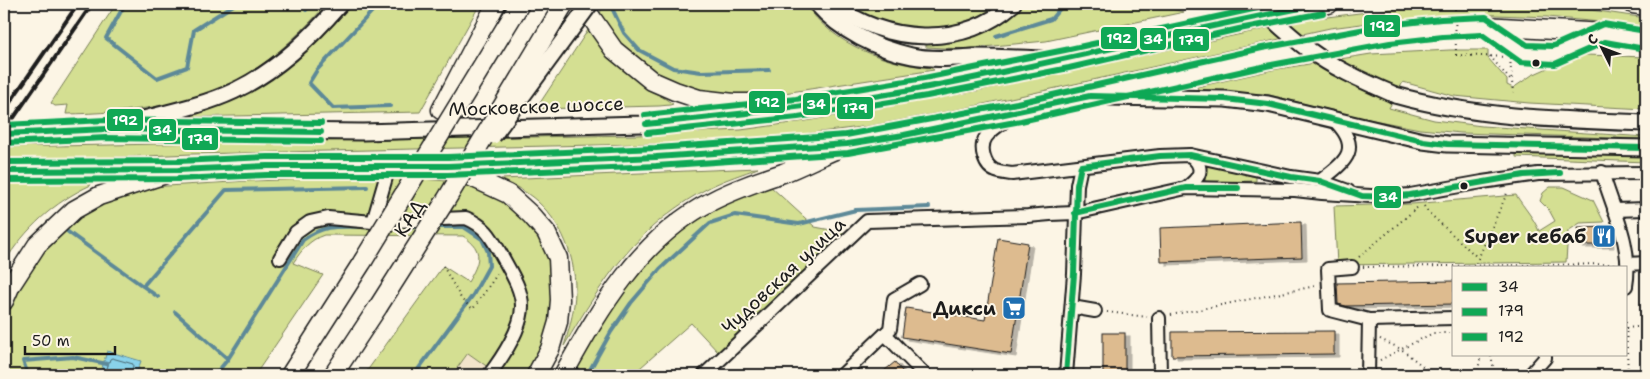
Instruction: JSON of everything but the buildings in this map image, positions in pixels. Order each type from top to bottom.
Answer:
[{"type":"highway","points":[[412,182],[441,110],[496,4]]},
{"type":"highway","name":"КАД","points":[[290,375],[412,182],[520,4]]},
{"type":"highway","name":"КАД","points":[[333,375],[446,200],[564,4]]},
{"type":"highway","points":[[582,4],[614,50],[652,80],[675,91],[699,99],[734,103],[760,103],[797,108]]},
{"type":"highway","name":"Московское шоссе","points":[[797,108],[945,83],[1067,59],[1237,20],[1324,4]]},
{"type":"highway","points":[[1633,4],[1646,6]]},
{"type":"highway","points":[[4,301],[11,285],[37,245],[74,210],[100,196],[178,170],[267,166],[448,166],[656,157],[847,144],[1019,112],[1343,41],[1389,34],[1442,28],[1485,26],[1604,33],[1646,40]]},
{"type":"highway","points":[[564,375],[578,348],[619,283],[643,253],[668,230],[690,213],[743,186],[785,172],[847,144]]},
{"type":"highway","points":[[448,166],[508,194],[546,232],[558,258],[560,300],[558,322],[550,349],[536,375]]},
{"type":"main road","points":[[106,129],[186,107],[234,91],[289,56],[340,4]]},
{"type":"main road","points":[[446,200],[590,4]]},
{"type":"main road","points":[[817,4],[834,21],[855,34],[878,46],[913,56],[1067,59]]},
{"type":"main road","points":[[832,4],[856,19],[884,31],[916,36],[950,35],[967,30],[988,21],[1013,4]]},
{"type":"main road","points":[[1256,4],[1288,34],[1310,51],[1353,75],[1396,95],[1475,113],[1646,123]]},
{"type":"main road","points":[[1090,96],[1225,99],[1268,104],[1423,141],[1446,144],[1646,148]]},
{"type":"main road","name":"Московское шоссе","points":[[4,134],[106,129],[363,132],[641,124],[797,108]]},
{"type":"main road","points":[[4,171],[178,170]]},
{"type":"street","points":[[1485,26],[1524,54],[1555,55],[1604,33]]},
{"type":"street","points":[[1019,112],[986,137],[983,145],[983,154],[988,165],[995,171],[1012,174],[1160,156],[1190,155],[1291,177],[1320,181],[1362,196],[1410,196],[1482,182],[1538,174],[1646,173]]},
{"type":"street","points":[[1320,181],[1344,161],[1348,152],[1347,136],[1343,128],[1333,119]]},
{"type":"street","points":[[1186,188],[1196,180],[1200,170],[1196,159],[1190,155]]},
{"type":"street","points":[[1066,375],[1072,307],[1077,185],[1081,166]]},
{"type":"street","points":[[373,222],[389,167]]},
{"type":"street","points":[[1602,172],[1614,210],[1623,230],[1628,264],[1646,263]]},
{"type":"street","name":"Чудовская улица","points":[[704,375],[867,221],[1075,213],[1186,188],[1295,190],[1362,196]]},
{"type":"street","points":[[1614,210],[1646,209]]},
{"type":"street","points":[[280,258],[296,232],[310,222],[328,218],[373,222],[466,218],[478,223],[489,233],[505,263],[516,284],[522,306],[518,328],[489,375]]},
{"type":"street","points":[[1352,267],[1328,269],[1330,310],[1369,327],[1452,318]]},
{"type":"street","points":[[842,375],[890,329],[894,299],[920,284]]},
{"type":"street","points":[[1072,307],[1095,311]]},
{"type":"street","points":[[1159,318],[1160,375]]},
{"type":"street","points":[[1368,371],[1369,327]]},
{"type":"street","points":[[885,334],[925,375]]},
{"type":"street","points":[[1530,375],[1545,356]]},
{"type":"path","points":[[1166,4],[1192,8],[1212,4]]},
{"type":"path","points":[[1455,4],[1456,55],[1510,57],[1513,93]]},
{"type":"path","points":[[1490,56],[1512,82]]},
{"type":"path","points":[[1474,266],[1499,213],[1509,186]]},
{"type":"path","points":[[1352,267],[1361,254],[1413,212],[1422,202],[1428,212],[1478,258]]},
{"type":"path","points":[[443,266],[462,300],[473,309],[505,263]]},
{"type":"path","points":[[1525,266],[1628,264]]},
{"type":"path","points":[[1352,267],[1452,267]]},
{"type":"path","points":[[1095,311],[1159,318],[1328,283]]},
{"type":"path","points":[[1369,327],[1434,375]]},
{"type":"path","points":[[1628,328],[1646,329]]},
{"type":"path","points":[[1368,371],[1401,349],[1433,334],[1452,333]]},
{"type":"path","points":[[1477,375],[1481,356]]},
{"type":"path","points":[[1491,356],[1496,375]]},
{"type":"path","points":[[1628,356],[1628,375]]},
{"type":"shaded area","points":[[468,353],[499,375],[452,375]]},
{"type":"green space","points":[[116,4],[327,4],[292,39],[264,63],[233,82],[211,92],[163,105],[138,109],[66,114],[68,105],[55,106],[51,103]]},
{"type":"green space","points":[[351,4],[480,4],[420,112],[187,116],[190,113],[231,101],[264,83],[311,46]]},
{"type":"green space","points":[[606,4],[805,4],[830,31],[845,41],[895,62],[934,70],[747,97],[681,88],[659,77],[631,57],[596,18]]},
{"type":"green space","points":[[849,4],[1000,4],[964,22],[944,27],[924,28],[904,27],[885,23],[866,15]]},
{"type":"green space","points":[[1022,4],[1158,4],[1184,12],[1046,41],[962,49],[926,47],[926,44],[944,43],[965,38],[997,22]]},
{"type":"green space","points":[[1480,4],[1591,10],[1646,18],[1646,28],[1547,17],[1471,14],[1385,21],[1330,28],[965,108],[869,126],[787,136],[685,143],[192,154],[4,162],[4,147],[637,135],[741,130],[806,121],[977,91],[1311,19],[1424,5]]},
{"type":"green space","points":[[588,30],[610,58],[627,73],[673,104],[536,109]]},
{"type":"green space","points":[[1488,50],[1488,58],[1507,80],[1507,85],[1513,88],[1532,75],[1568,59],[1585,55],[1646,57],[1646,109],[1529,103],[1454,96],[1403,82],[1389,108],[1434,120],[1482,126],[1646,137],[1646,139],[1461,133],[1420,129],[1363,118],[1265,94],[1199,91],[1197,87],[1272,70],[1371,54]]},
{"type":"green space","points":[[1516,149],[1646,153],[1646,162],[1516,157]]},
{"type":"green space","points":[[1207,165],[1256,177],[1256,181],[1205,182]]},
{"type":"green space","points":[[758,168],[717,183],[686,201],[663,217],[643,235],[609,276],[564,346],[574,305],[575,291],[572,262],[568,248],[563,235],[547,211],[529,195],[501,179]]},
{"type":"green space","points":[[394,177],[447,181],[473,186],[497,196],[533,224],[550,261],[554,304],[548,331],[539,357],[529,375],[499,375],[468,353],[452,375],[364,375],[443,266],[468,282],[477,263],[477,252],[475,246],[463,236],[324,235],[310,243],[293,263],[323,275],[255,375],[4,375],[4,319],[13,294],[38,255],[84,210],[151,187],[248,181]]},
{"type":"green space","points":[[4,183],[90,183],[91,185],[53,208],[21,239],[4,263]]},
{"type":"green space","points":[[770,186],[815,227],[847,233],[718,352],[691,323],[632,375],[573,375],[615,305],[647,263],[687,227],[718,208]]},
{"type":"green space","points":[[1550,187],[1564,187],[1593,200],[1604,222],[1580,223],[1568,231],[1566,262],[1337,265],[1334,206],[1412,204],[1516,195],[1539,231],[1555,221],[1549,210],[1540,201],[1543,193]]},
{"type":"water","points":[[107,351],[141,361],[136,375],[100,375]]},
{"type":"waterway","points":[[125,4],[106,38],[157,78],[187,67],[194,30],[235,4]]},
{"type":"waterway","points":[[306,10],[311,4]]},
{"type":"waterway","points":[[379,4],[317,70],[309,83],[333,108],[390,106]]},
{"type":"waterway","points":[[612,4],[611,6],[624,33],[639,50],[673,68],[701,72],[769,70]]},
{"type":"waterway","points":[[996,36],[1051,19],[1064,4]]},
{"type":"waterway","points":[[143,286],[226,190],[367,187]]},
{"type":"waterway","points":[[587,375],[611,332],[631,303],[660,269],[710,223],[735,215],[799,224],[856,210],[929,207]]},
{"type":"waterway","points":[[215,375],[228,359],[303,240],[326,228],[367,227]]},
{"type":"waterway","points":[[389,227],[422,227]]},
{"type":"waterway","points":[[414,375],[473,295],[489,266],[488,252],[482,239],[464,227],[434,227]]},
{"type":"waterway","points":[[68,232],[158,297]]},
{"type":"waterway","points":[[175,312],[228,359]]},
{"type":"waterway","points":[[28,375],[23,361],[73,357],[107,364]]},
{"type":"railway","points":[[4,111],[78,4]]},
{"type":"railway","points":[[4,132],[92,4]]},
{"type":"transit line","name":"192","points":[[645,115],[796,99],[924,78],[1065,50],[1276,4]]},
{"type":"transit line","name":"34","points":[[646,124],[822,104],[928,87],[1321,4]]},
{"type":"transit line","name":"179","points":[[647,133],[798,117],[927,96],[1069,68],[1239,29],[1323,13]]},
{"type":"transit line","name":"192","points":[[4,162],[178,161],[267,157],[448,157],[656,148],[846,135],[1017,103],[1262,48],[1388,25],[1441,19],[1486,17],[1527,45],[1553,46],[1603,24],[1646,31]]},
{"type":"transit line","name":"179","points":[[4,180],[178,179],[267,175],[448,175],[656,166],[848,153],[1021,121],[1266,66],[1390,43],[1482,35],[1520,62],[1555,64],[1605,42],[1645,49]]},
{"type":"transit line","name":"34","points":[[4,171],[178,170],[267,166],[448,166],[656,157],[847,144],[904,135],[1090,96],[1225,99],[1268,104],[1423,141],[1447,144],[1646,148]]},
{"type":"transit line","name":"192","points":[[4,125],[106,120],[321,123]]},
{"type":"transit line","name":"34","points":[[4,134],[106,129],[321,132]]},
{"type":"transit line","name":"179","points":[[4,143],[106,138],[321,141]]},
{"type":"transit line","name":"34","points":[[1066,375],[1074,274],[1077,185],[1081,166],[1160,156],[1190,155],[1291,177],[1320,181],[1362,196],[1387,197],[1410,195],[1524,175],[1560,173]]},
{"type":"transit line","name":"34","points":[[1075,213],[1186,188],[1238,188]]},
{"type":"place","name":"Super кебаб","points":[[1604,236]]},
{"type":"place","name":"Дикси","points":[[1014,308]]}]
